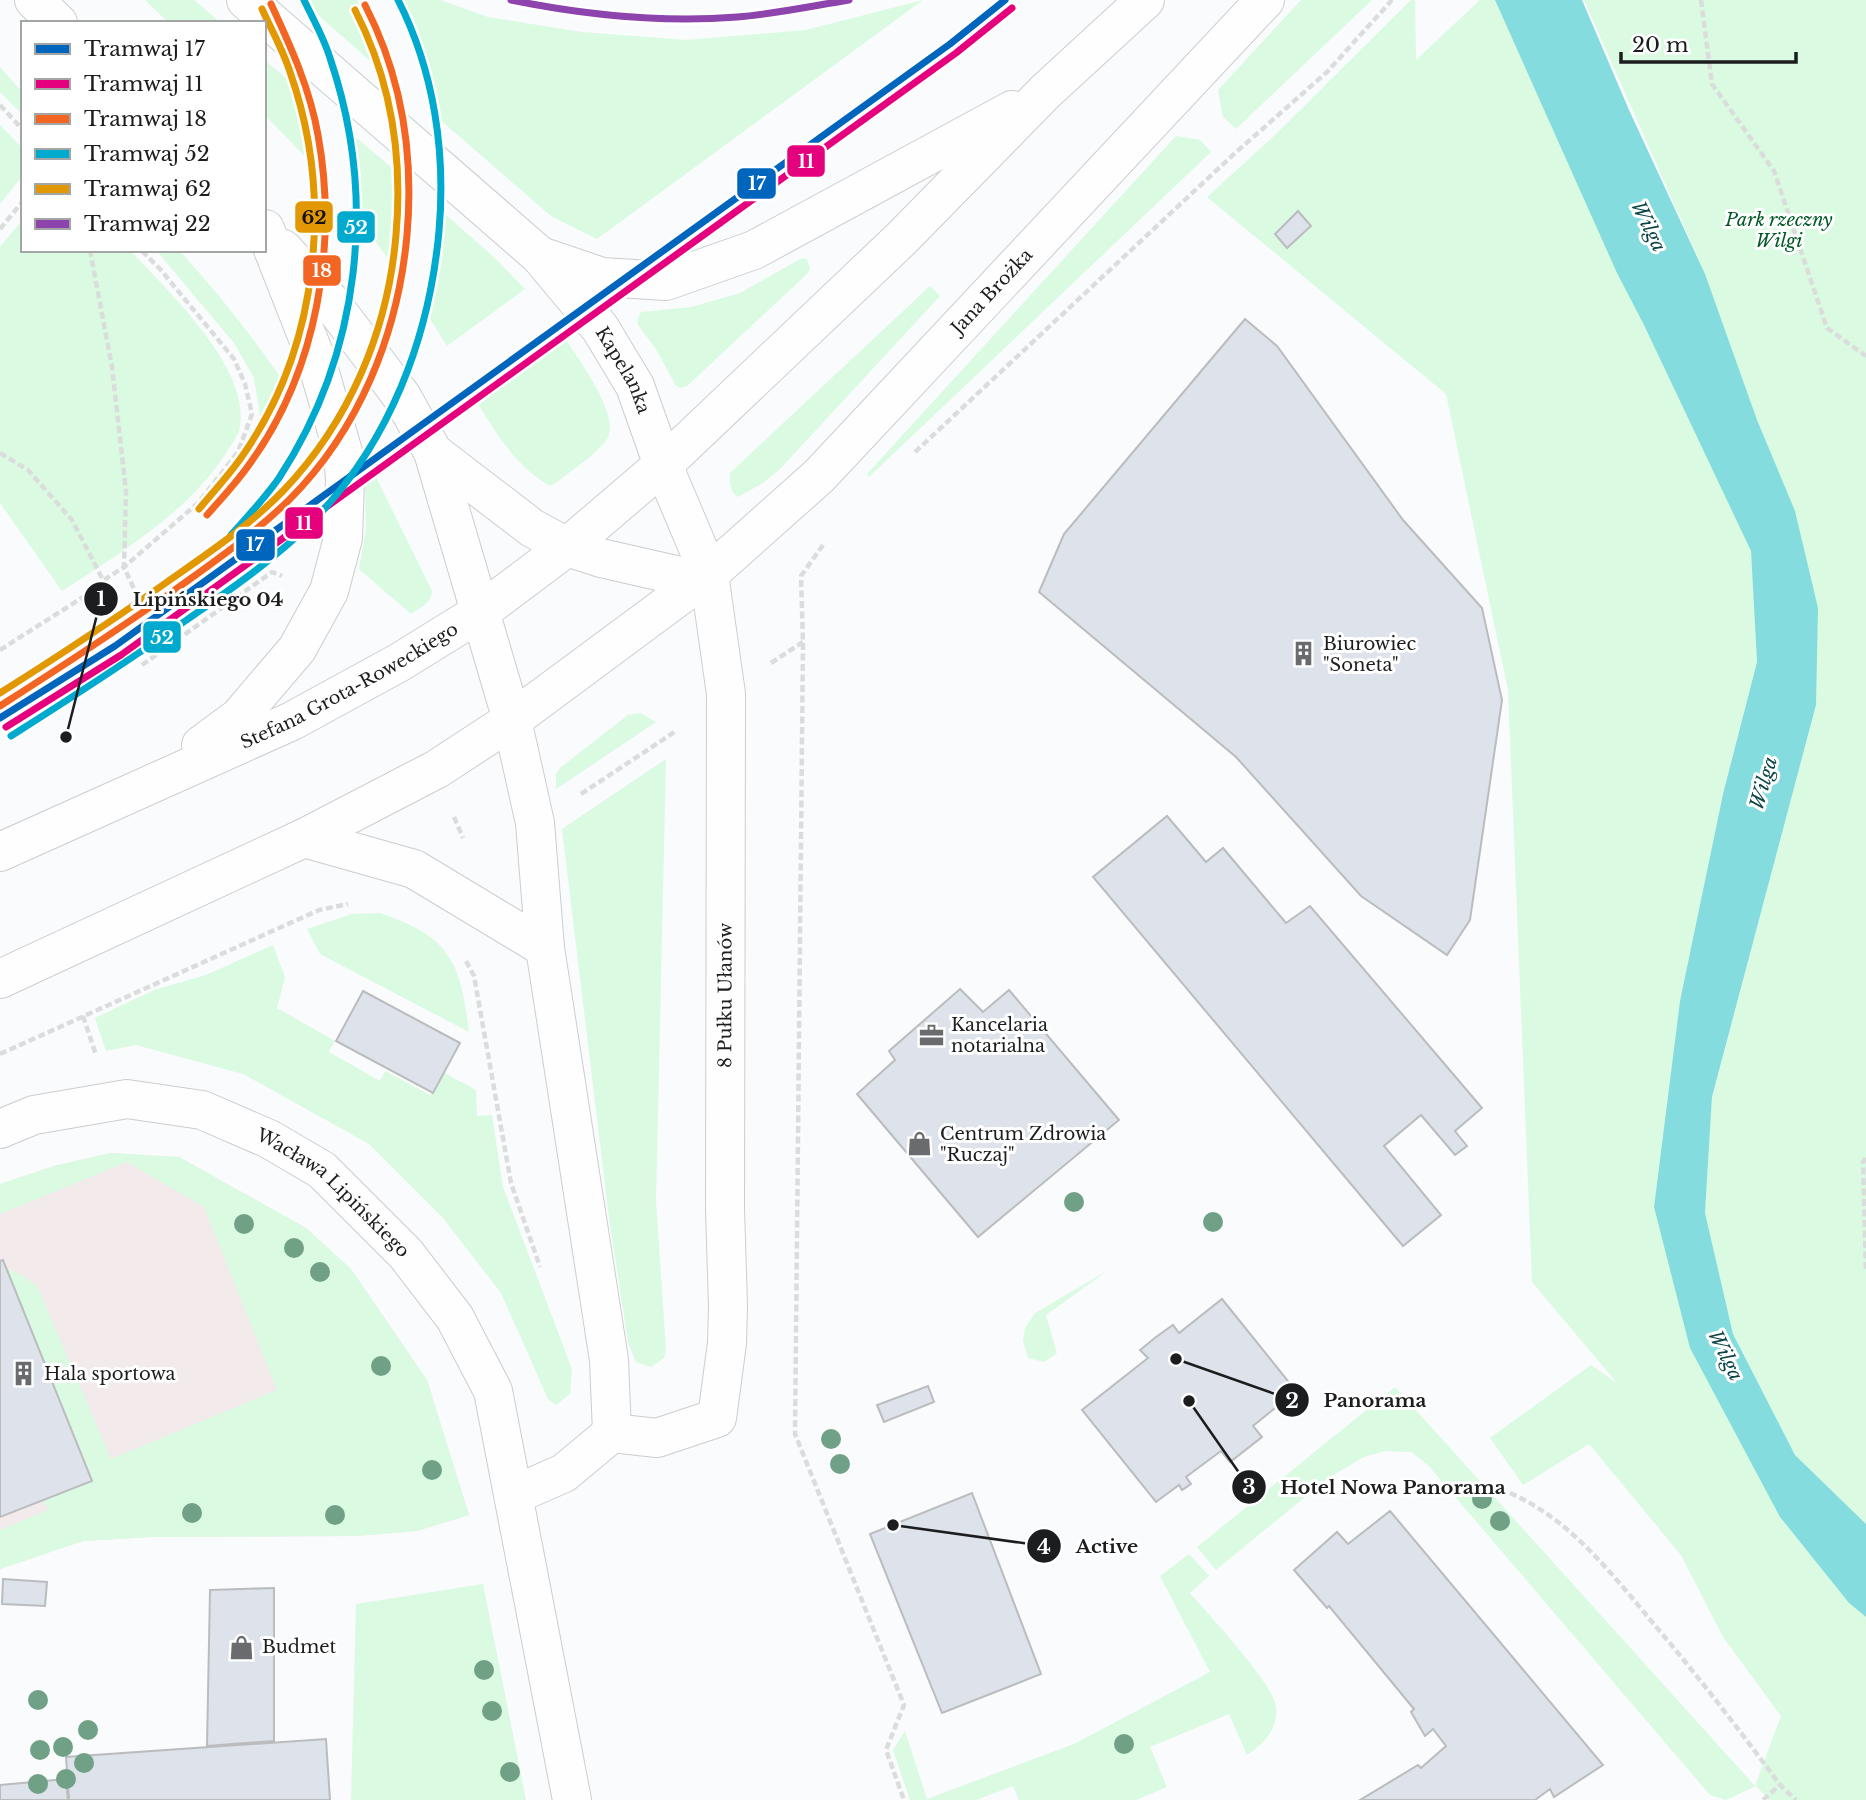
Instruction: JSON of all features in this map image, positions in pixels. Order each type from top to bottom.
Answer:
[{"type":"main road","points":[[33,0],[56,21]]},
{"type":"main road","name":"Kapelanka","points":[[246,0],[540,257],[600,328],[635,386],[663,465],[709,574]]},
{"type":"main road","points":[[663,465],[902,238],[1045,92],[1145,0]]},
{"type":"main road","name":"Jana Brożka","points":[[512,720],[709,574],[818,476],[1265,0]]},
{"type":"main road","points":[[540,257],[602,276],[666,281],[754,250],[1045,92]]},
{"type":"main road","points":[[266,231],[329,300],[377,363],[402,397],[433,452],[512,720],[535,823],[545,948],[609,1360],[611,1433],[564,1473],[514,1494]]},
{"type":"main road","points":[[139,789],[239,717],[297,649],[330,591],[343,538],[343,452],[315,356],[266,234]]},
{"type":"main road","points":[[433,452],[532,528],[568,547],[661,573],[680,576],[709,574]]},
{"type":"main road","name":"Stefana Grota-Roweckiego","points":[[0,852],[292,721],[400,662],[479,613],[568,547],[663,465]]},
{"type":"main road","name":"8 Pułku Ułanów","points":[[611,1433],[657,1438],[717,1418],[727,1343],[726,694],[709,574]]},
{"type":"main road","points":[[0,979],[304,838],[437,769],[512,720]]},
{"type":"main road","points":[[304,838],[414,869],[545,948]]},
{"type":"main road","name":"Wacława Lipińskiego","points":[[0,1129],[34,1115],[127,1098],[202,1110],[268,1139],[322,1170],[405,1254],[455,1318],[493,1391],[572,1800]]},
{"type":"path","points":[[905,461],[1234,154],[1327,72],[1392,0]]},
{"type":"path","points":[[1701,0],[1712,84],[1774,172],[1827,328],[1866,356]]},
{"type":"path","points":[[0,106],[21,128]]},
{"type":"path","points":[[0,229],[21,203]]},
{"type":"path","points":[[90,252],[112,367],[126,491],[124,567],[162,650]]},
{"type":"path","points":[[0,650],[88,594],[92,588],[124,567],[198,503],[238,452],[252,414],[245,384],[234,359],[143,252]]},
{"type":"path","points":[[0,453],[28,470],[72,520],[103,580]]},
{"type":"path","points":[[828,537],[801,576],[803,642],[795,1434],[904,1705],[886,1750],[904,1800]]},
{"type":"path","points":[[142,665],[272,572]]},
{"type":"path","points":[[571,800],[665,740]]},
{"type":"path","points":[[0,1054],[319,910],[355,902]]},
{"type":"path","points":[[464,956],[474,976],[510,1183],[542,1272]]},
{"type":"path","points":[[1866,1158],[1863,1162],[1866,1271]]},
{"type":"path","points":[[1510,1493],[1536,1504],[1599,1560],[1735,1723],[1780,1785],[1796,1800]]},
{"type":"path","points":[[1763,1800],[1780,1785]]},
{"type":"shaded area","points":[[111,1153],[179,1157],[306,1228],[351,1269],[427,1380],[469,1515],[417,1531],[357,1536],[152,1537],[83,1541],[0,1569],[0,1184],[54,1166]]},
{"type":"green space","points":[[145,0],[194,0],[219,21],[167,21]]},
{"type":"green space","points":[[301,0],[357,0],[389,68],[384,73]]},
{"type":"green space","points":[[392,0],[440,0],[488,17],[582,32],[686,40],[806,30],[923,0],[597,239],[551,216],[430,111],[422,67]]},
{"type":"green space","points":[[1301,0],[1372,0],[1236,129],[1223,117],[1218,90]]},
{"type":"green space","points":[[1411,0],[1415,0],[1416,60],[1480,0],[1495,0],[1751,551],[1757,662],[1723,794],[1680,1001],[1654,1207],[1780,1517],[1849,1603],[1866,1617],[1866,1800],[1769,1800],[1756,1786],[1726,1800],[1710,1795],[1427,1464],[1411,1452],[1385,1451],[1364,1457],[1328,1478],[1216,1570],[1197,1547],[1395,1387],[1755,1786],[1781,1716],[1723,1637],[1681,1555],[1589,1444],[1523,1485],[1490,1438],[1591,1365],[1617,1383],[1532,1282],[1508,690],[1446,394],[1207,197],[1275,135]]},
{"type":"green space","name":"Park rzeczny Wilgi","points":[[1584,0],[1866,0],[1866,1524],[1795,1455],[1733,1334],[1705,1214],[1712,1098],[1816,705],[1705,274]]},
{"type":"green space","points":[[266,62],[304,93],[320,172],[266,116]]},
{"type":"green space","points":[[0,67],[21,91],[21,113],[0,92]]},
{"type":"green space","points":[[0,125],[21,147],[21,178],[0,204]]},
{"type":"green space","points":[[345,128],[406,180],[400,275],[353,211]]},
{"type":"green space","points":[[1176,136],[1200,140],[1211,152],[869,477],[867,474]]},
{"type":"green space","points":[[438,208],[495,258],[525,289],[447,346],[425,311],[433,280]]},
{"type":"green space","points":[[21,221],[21,252],[132,252],[185,309],[211,342],[233,380],[240,407],[241,420],[237,436],[194,493],[153,529],[62,591],[0,503],[0,247]]},
{"type":"green space","points":[[158,252],[181,252],[236,317],[287,387],[263,433],[254,378],[234,343]]},
{"type":"green space","points":[[802,258],[807,259],[810,269],[807,274],[687,386],[676,386],[656,349],[638,325],[641,312],[691,307],[740,293]]},
{"type":"green space","points":[[930,286],[940,296],[780,469],[763,483],[738,497],[735,495],[731,487],[730,473]]},
{"type":"green space","points":[[566,340],[597,388],[604,403],[610,429],[607,439],[597,450],[550,486],[538,479],[518,460],[478,404]]},
{"type":"green space","points":[[374,473],[432,591],[428,602],[411,614],[359,569],[366,529],[365,484]]},
{"type":"green space","points":[[640,713],[656,722],[556,789],[556,774],[560,768],[628,715]]},
{"type":"green space","points":[[666,759],[656,1201],[666,1350],[664,1358],[651,1367],[636,1362],[628,1342],[609,1218],[562,829]]},
{"type":"green space","points":[[380,913],[422,932],[437,942],[447,955],[461,987],[469,1032],[320,954],[307,929],[352,914]]},
{"type":"green space","points":[[273,945],[285,977],[277,1008],[335,1041],[329,1052],[380,1081],[385,1071],[430,1095],[443,1072],[476,1090],[477,1116],[492,1115],[503,1187],[572,1369],[570,1394],[556,1405],[548,1399],[501,1293],[443,1218],[369,1144],[243,1074],[136,1045],[106,1051],[95,1018],[154,990],[206,975]]},
{"type":"green space","points":[[111,1153],[179,1157],[306,1228],[351,1269],[427,1380],[469,1515],[417,1531],[357,1536],[152,1537],[83,1541],[0,1569],[0,1530],[48,1510],[44,1500],[6,1268],[27,1278],[38,1288],[111,1459],[277,1390],[204,1207],[127,1162],[0,1214],[0,1184],[54,1166]]},
{"type":"green space","points":[[1107,1271],[1046,1315],[1057,1353],[1044,1362],[1028,1358],[1023,1341],[1025,1328],[1035,1313]]},
{"type":"green space","points":[[1189,1554],[1209,1576],[1190,1593],[1225,1632],[1272,1695],[1276,1706],[1275,1721],[1269,1735],[1259,1746],[1247,1755],[1229,1714],[1150,1747],[1167,1787],[1136,1800],[1019,1800],[1013,1786],[976,1800],[910,1800],[893,1750],[905,1731],[927,1799],[1074,1744],[1210,1672],[1160,1576]]},
{"type":"green space","points":[[483,1584],[526,1800],[351,1800],[356,1604]]},
{"type":"water","name":"Wilga","points":[[1495,0],[1582,0],[1629,110],[1705,274],[1757,420],[1795,511],[1818,608],[1816,705],[1712,1097],[1705,1213],[1733,1334],[1795,1455],[1866,1524],[1866,1617],[1849,1603],[1780,1517],[1690,1348],[1654,1207],[1680,1001],[1723,794],[1757,662],[1751,551],[1617,273]]},
{"type":"building","points":[[1298,211],[1311,226],[1287,248],[1275,234]]},
{"type":"building","name":"Biurowiec \"Soneta\"","points":[[1245,319],[1277,346],[1403,520],[1482,608],[1502,700],[1470,920],[1447,955],[1361,896],[1236,757],[1039,592],[1064,534]]},
{"type":"building","points":[[1167,816],[1206,862],[1223,848],[1286,923],[1310,906],[1482,1108],[1455,1131],[1467,1146],[1455,1155],[1421,1115],[1384,1146],[1441,1215],[1403,1246],[1093,877]]},
{"type":"building","points":[[960,989],[983,1012],[1009,990],[1119,1120],[978,1237],[857,1094],[895,1060],[889,1051]]},
{"type":"building","points":[[363,991],[460,1043],[433,1093],[336,1041]]},
{"type":"building","name":"Hala sportowa","points":[[3,1260],[92,1481],[0,1517],[0,1261]]},
{"type":"building","points":[[1222,1299],[1296,1391],[1253,1426],[1262,1437],[1230,1462],[1221,1451],[1186,1477],[1191,1484],[1182,1490],[1179,1485],[1156,1502],[1082,1410],[1148,1358],[1140,1350],[1156,1337],[1173,1325],[1179,1333]]},
{"type":"building","points":[[928,1386],[934,1402],[884,1422],[877,1405]]},
{"type":"building","points":[[972,1493],[1041,1674],[942,1713],[870,1534]]},
{"type":"building","points":[[1390,1511],[1603,1765],[1554,1797],[1550,1789],[1535,1800],[1360,1800],[1418,1765],[1421,1768],[1446,1746],[1433,1729],[1425,1736],[1411,1712],[1414,1709],[1329,1606],[1327,1608],[1294,1570],[1337,1532],[1348,1544]]},
{"type":"building","points":[[3,1579],[47,1582],[45,1606],[2,1604]]},
{"type":"building","name":"Budmet","points":[[274,1588],[274,1741],[207,1746],[210,1590]]},
{"type":"building","points":[[326,1739],[330,1800],[69,1800],[66,1757]]},
{"type":"building","points":[[66,1779],[68,1800],[0,1800],[0,1785]]},
{"type":"tram line","name":"52","points":[[231,535],[279,478],[306,430],[328,380],[343,328],[353,274],[356,220],[354,166],[345,111],[328,51],[304,0]]},
{"type":"tram line","name":"52","points":[[11,736],[166,634],[283,548],[313,521],[340,491],[384,424],[401,388],[426,311],[434,272],[441,201],[439,142],[429,83],[421,55],[398,0]]},
{"type":"tram line","name":"22","points":[[511,0],[595,14],[680,19],[751,16],[849,0]]},
{"type":"tram line","name":"17","points":[[0,718],[115,646],[950,44],[1005,0]]},
{"type":"tram line","name":"18","points":[[207,515],[251,462],[274,426],[292,388],[317,305],[323,263],[324,177],[315,118],[293,52],[271,4]]},
{"type":"tram line","name":"18","points":[[0,706],[172,592],[261,525],[314,473],[355,411],[371,378],[395,308],[409,205],[403,117],[388,60],[365,5]]},
{"type":"tram line","name":"11","points":[[6,727],[121,655],[956,53],[1012,8]]},
{"type":"tram line","name":"62","points":[[199,509],[238,462],[269,412],[289,367],[303,319],[312,270],[315,219],[312,169],[304,120],[287,64],[262,9]]},
{"type":"tram line","name":"62","points":[[0,693],[84,639],[256,516],[307,464],[346,404],[362,372],[384,305],[392,270],[398,206],[396,148],[386,91],[378,64],[355,10]]},
{"type":"place","name":"Biurowiec \"Soneta\"","points":[[1303,654]]},
{"type":"place","name":"Lipińskiego 04","points":[[66,737]]},
{"type":"place","name":"Kancelaria notarialna","points":[[931,1035]]},
{"type":"place","name":"Centrum Zdrowia \"Ruczaj\"","points":[[920,1144]]},
{"type":"place","name":"Panorama","points":[[1176,1359]]},
{"type":"place","name":"Hala sportowa","points":[[24,1374]]},
{"type":"place","name":"Hotel Nowa Panorama","points":[[1189,1401]]},
{"type":"place","name":"Active","points":[[893,1525]]},
{"type":"place","name":"Budmet","points":[[242,1647]]}]
